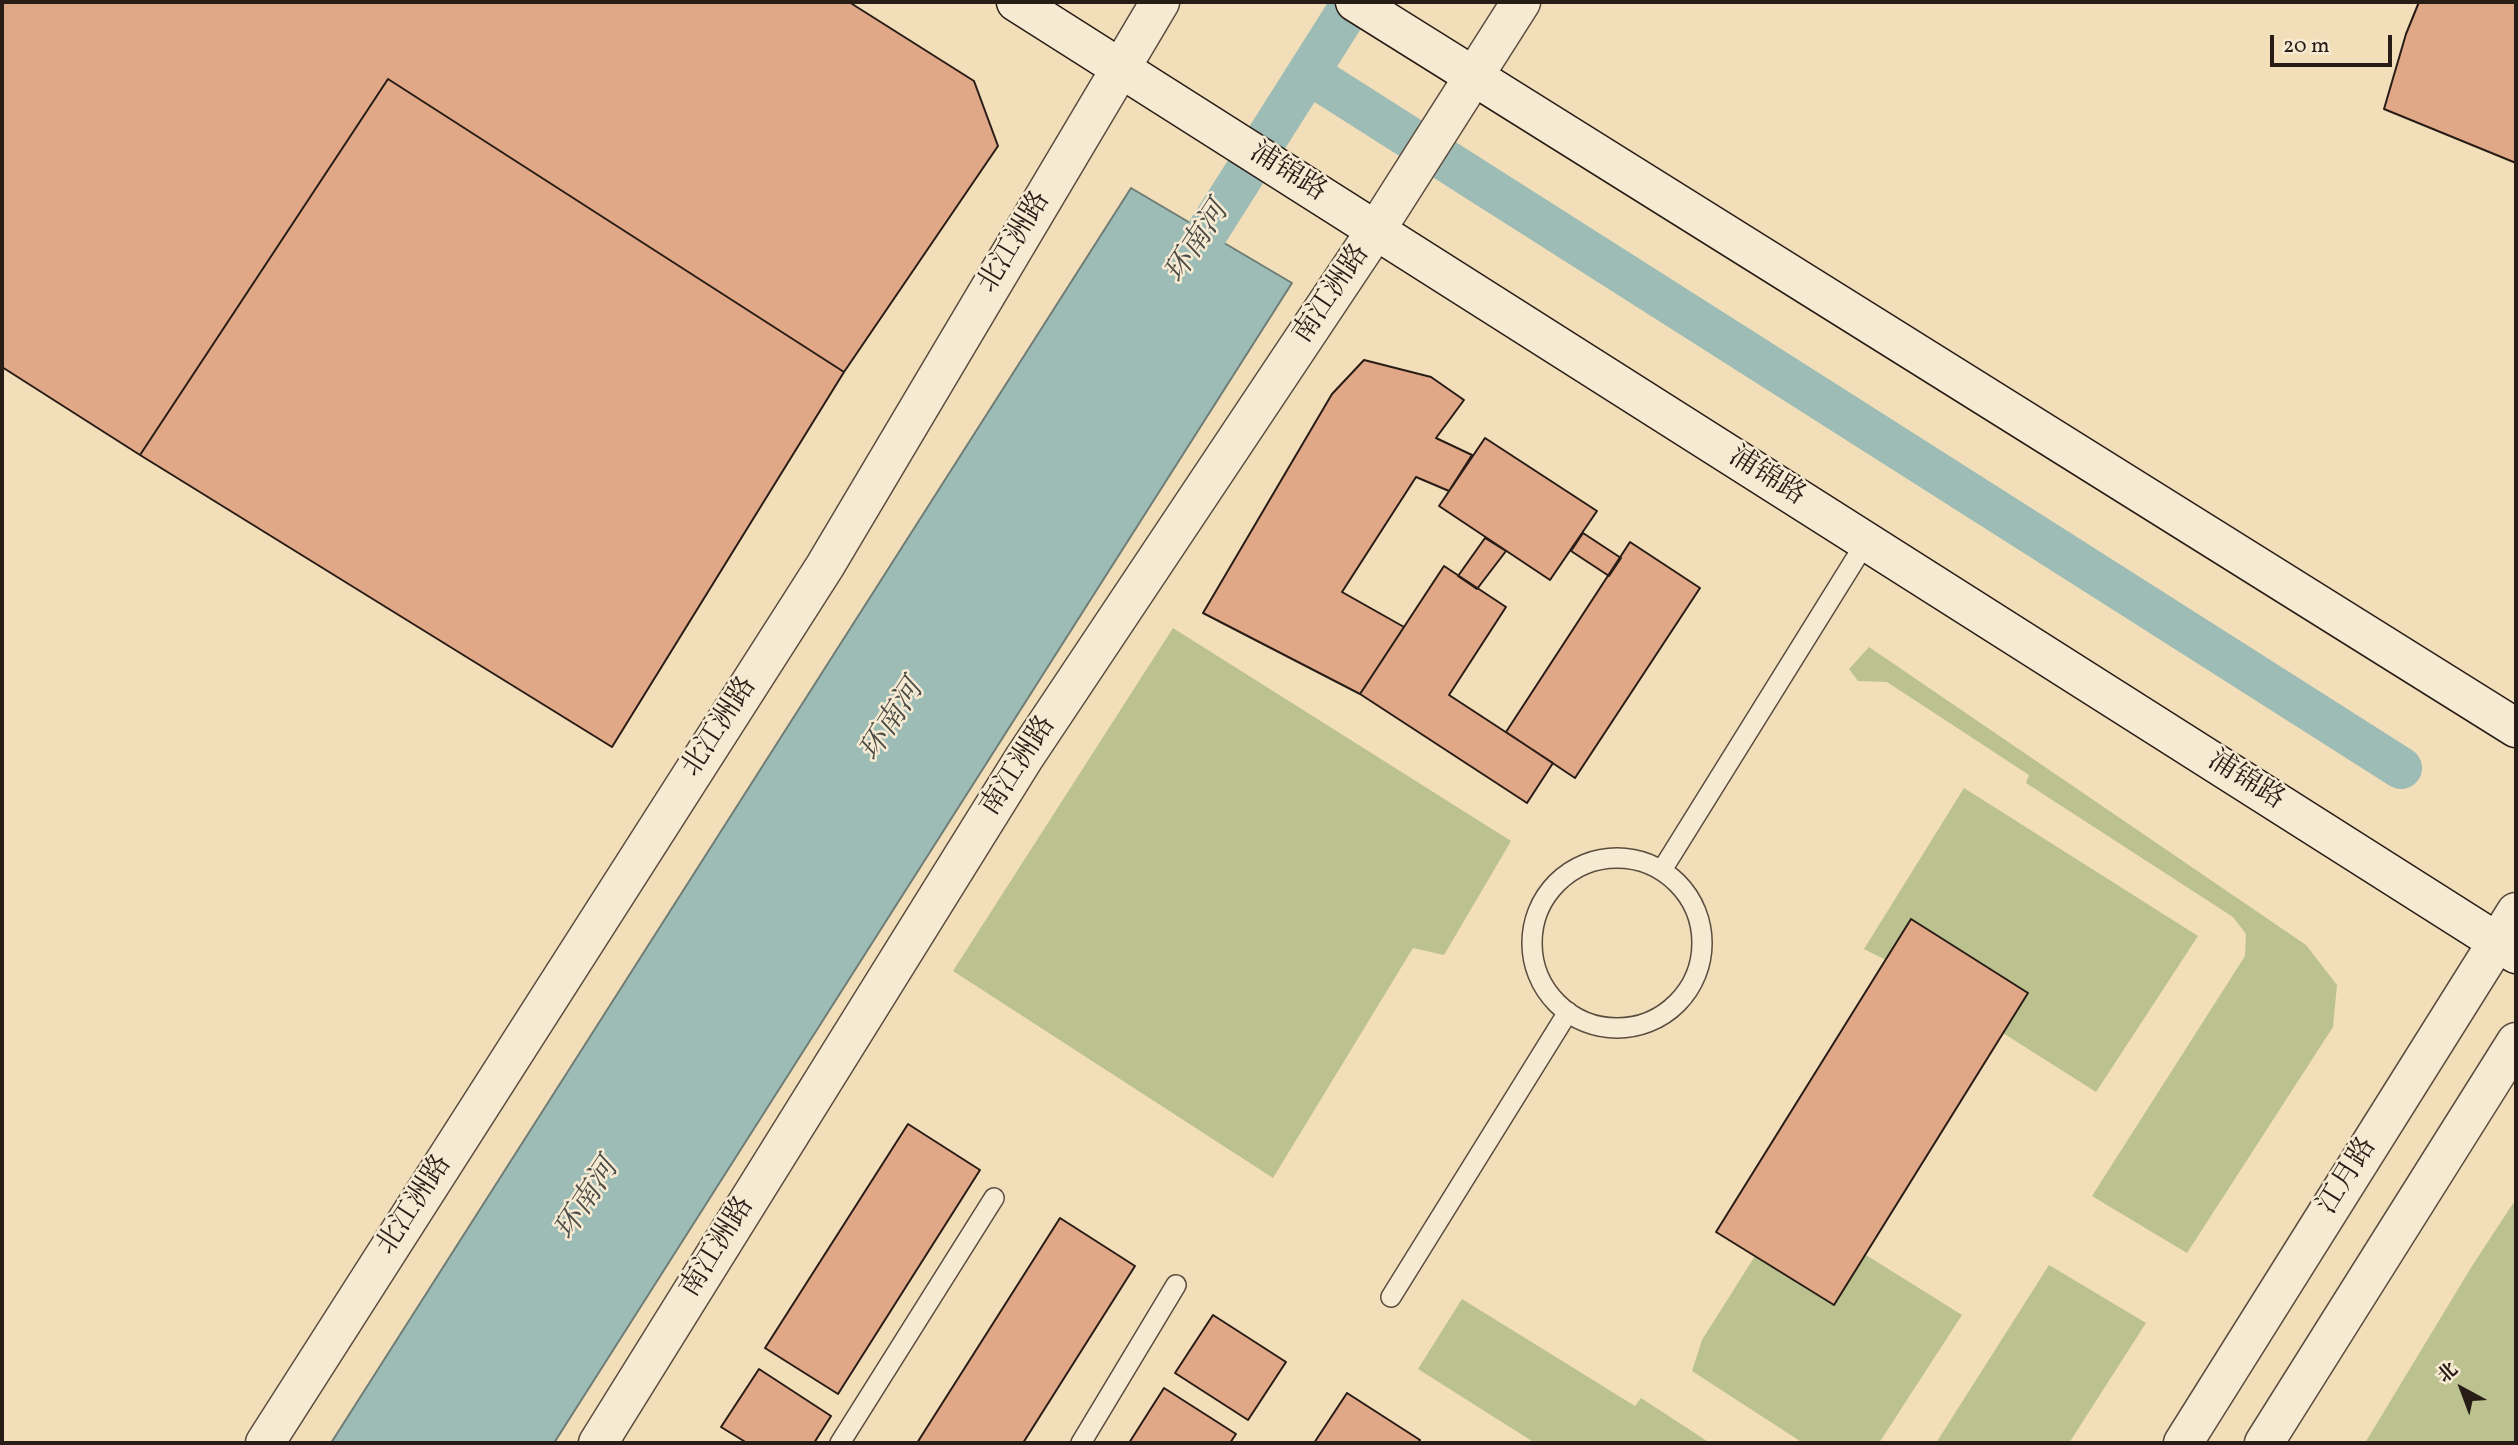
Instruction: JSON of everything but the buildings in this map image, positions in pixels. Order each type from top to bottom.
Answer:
[{"type":"street","name":"浦锦路","points":[[1016,2],[1323,197],[1384,217],[1866,542],[2510,936]]},
{"type":"street","name":"北江洲路","points":[[265,1443],[825,566],[1160,2]]},
{"type":"street","points":[[1355,2],[1421,43],[1466,89],[2516,728]]},
{"type":"street","name":"南江洲路","points":[[598,1443],[1024,758],[1384,217],[1521,2]]},
{"type":"street","name":"江月路","points":[[2183,1443],[2510,936]]},
{"type":"street","points":[[2264,1443],[2516,1042]]},
{"type":"lane","points":[[1662,870],[1866,542]]},
{"type":"lane","points":[[1627,857],[1662,870],[1684,889],[1700,920],[1703,950],[1690,988],[1667,1013],[1641,1026],[1621,1029],[1592,1025],[1560,1008],[1542,985],[1531,951],[1532,928],[1544,898],[1564,875],[1592,860],[1627,857]]},
{"type":"lane","points":[[1391,1297],[1568,1012]]},
{"type":"lane","points":[[840,1443],[994,1198]]},
{"type":"lane","points":[[1081,1443],[1176,1285]]},
{"type":"green space","points":[[1173,628],[1511,841],[1444,955],[1413,948],[1273,1178],[953,971]]},
{"type":"green space","points":[[1869,647],[2306,945],[2337,985],[2333,1027],[2187,1253],[2092,1196],[2245,956],[2246,934],[2233,917],[2026,783],[2029,775],[1887,682],[1858,681],[1849,669]]},
{"type":"green space","points":[[1964,788],[2198,936],[2096,1092],[2003,1033],[2027,993],[1911,919],[1886,960],[1864,949]]},
{"type":"green space","points":[[2516,1199],[2516,1443],[2365,1443],[2472,1266]]},
{"type":"green space","points":[[1866,1255],[1962,1315],[1879,1443],[1803,1443],[1692,1371],[1702,1340],[1755,1256],[1833,1305]]},
{"type":"green space","points":[[2049,1265],[2146,1323],[2069,1443],[1936,1443]]},
{"type":"green space","points":[[1462,1299],[1635,1406],[1641,1398],[1710,1443],[1535,1443],[1418,1369]]},
{"type":"water","points":[[1131,188],[1292,283],[554,1443],[331,1443]]},
{"type":"waterway","name":"环南河","points":[[1177,280],[1353,2]]},
{"type":"waterway","points":[[1308,73],[2401,768]]}]
